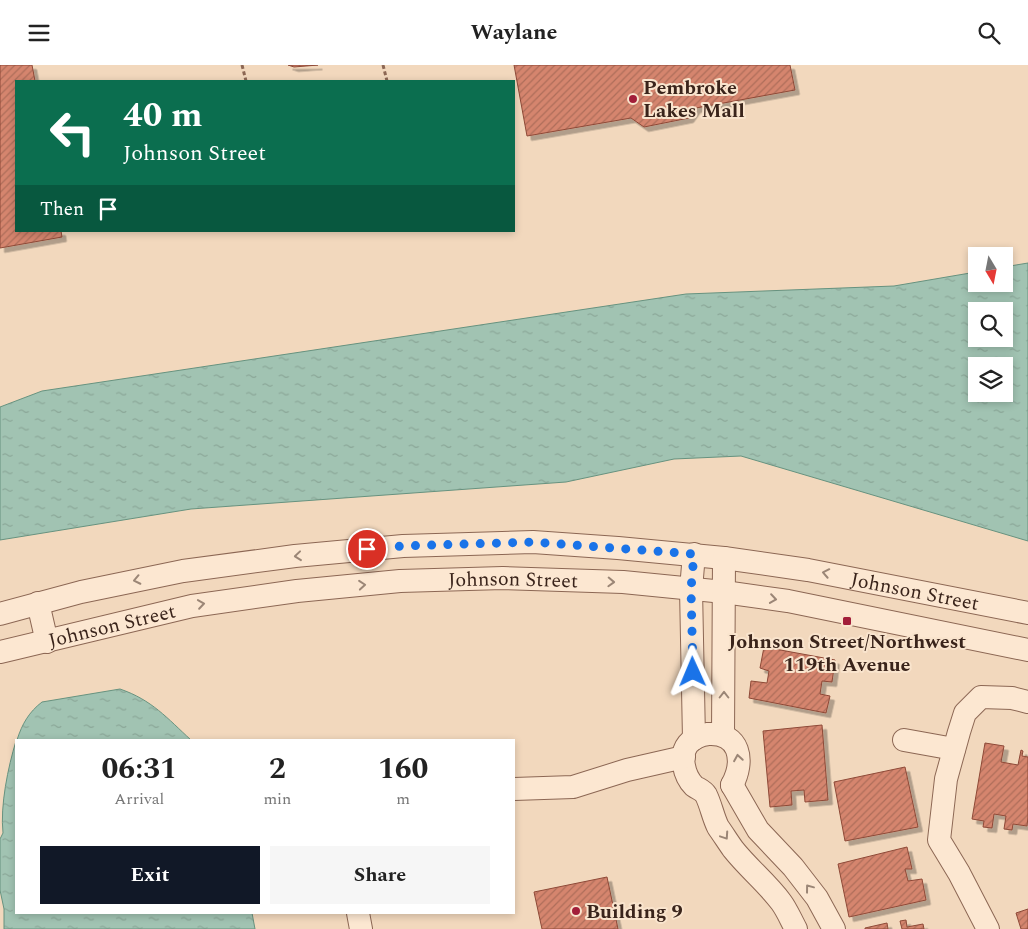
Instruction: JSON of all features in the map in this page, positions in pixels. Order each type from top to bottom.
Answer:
[{"type":"street","name":"Johnson Street","points":[[0,614],[38,603],[183,571],[294,556],[403,546],[533,542],[694,554],[808,570],[1028,613]]},
{"type":"street","points":[[515,789],[573,787],[689,748],[704,735],[723,735],[736,747],[739,755],[737,775],[732,785],[721,790],[705,792],[694,786],[684,768],[689,748],[691,589],[694,554]]},
{"type":"street","points":[[723,735],[724,558]]},
{"type":"street","name":"Johnson Street","points":[[0,652],[192,606],[297,591],[400,581],[503,578],[623,582],[724,592],[788,601],[1028,650]]},
{"type":"street","points":[[38,603],[48,642]]},
{"type":"street","points":[[988,929],[959,873],[939,840],[946,779],[965,713],[981,697],[1012,699],[1028,703]]},
{"type":"street","points":[[904,740],[954,749]]},
{"type":"street","points":[[732,785],[758,830],[793,867],[817,898],[834,929]]},
{"type":"street","points":[[705,792],[718,826],[749,869],[782,903],[796,929]]},
{"type":"street","points":[[358,914],[361,929]]},
{"type":"path","points":[[242,65],[246,80]]},
{"type":"path","points":[[383,65],[387,80]]},
{"type":"water","points":[[1028,263],[1028,541],[741,456],[674,459],[566,482],[191,509],[0,540],[0,407],[42,391],[686,294],[894,286],[968,273],[968,293],[1012,293],[1013,266]]},
{"type":"water","points":[[120,689],[150,704],[190,739],[17,739],[26,719],[42,702]]},
{"type":"water","points":[[15,745],[15,914],[252,914],[255,929],[4,929],[4,909],[0,890],[0,839],[3,833],[5,787]]},
{"type":"building","points":[[0,65],[32,65],[35,80],[15,80],[15,232],[61,232],[62,237],[0,248]]},
{"type":"building","points":[[288,65],[318,65],[294,67]]},
{"type":"building","name":"Pembroke Lakes Mall","points":[[514,65],[790,65],[795,90],[696,108],[689,118],[644,127],[631,118],[527,136]]},
{"type":"building","points":[[764,647],[835,660],[832,682],[822,681],[820,694],[830,696],[826,713],[749,698],[751,681],[767,683],[769,671],[760,668]]},
{"type":"building","points":[[822,725],[828,800],[805,802],[804,790],[791,791],[792,805],[770,807],[763,731]]},
{"type":"building","points":[[985,743],[1004,746],[1001,762],[1018,765],[1021,750],[1023,751],[1022,756],[1028,757],[1027,826],[1013,824],[1012,830],[1004,829],[1006,816],[994,814],[992,828],[983,827],[984,821],[972,819]]},
{"type":"building","points":[[905,767],[918,827],[845,841],[834,782]]},
{"type":"building","points":[[907,847],[912,869],[905,869],[908,881],[922,879],[926,900],[849,917],[838,864]]},
{"type":"building","name":"Building 9","points":[[607,877],[618,929],[542,929],[534,892]]},
{"type":"building","points":[[1028,909],[1028,929],[1021,929],[1016,913]]},
{"type":"building","points":[[906,920],[907,927],[923,924],[924,929],[902,929],[900,921]]},
{"type":"building","points":[[887,923],[888,929],[865,929],[865,928]]},
{"type":"place","name":"Pembroke Lakes Mall","points":[[633,99]]},
{"type":"place","name":"Johnson Street/Northwest 119th Avenue","points":[[847,621]]},
{"type":"place","name":"Building 9","points":[[576,911]]},
{"type":"route","points":[[367,549],[533,542],[694,554],[691,589],[693,672]]}]
